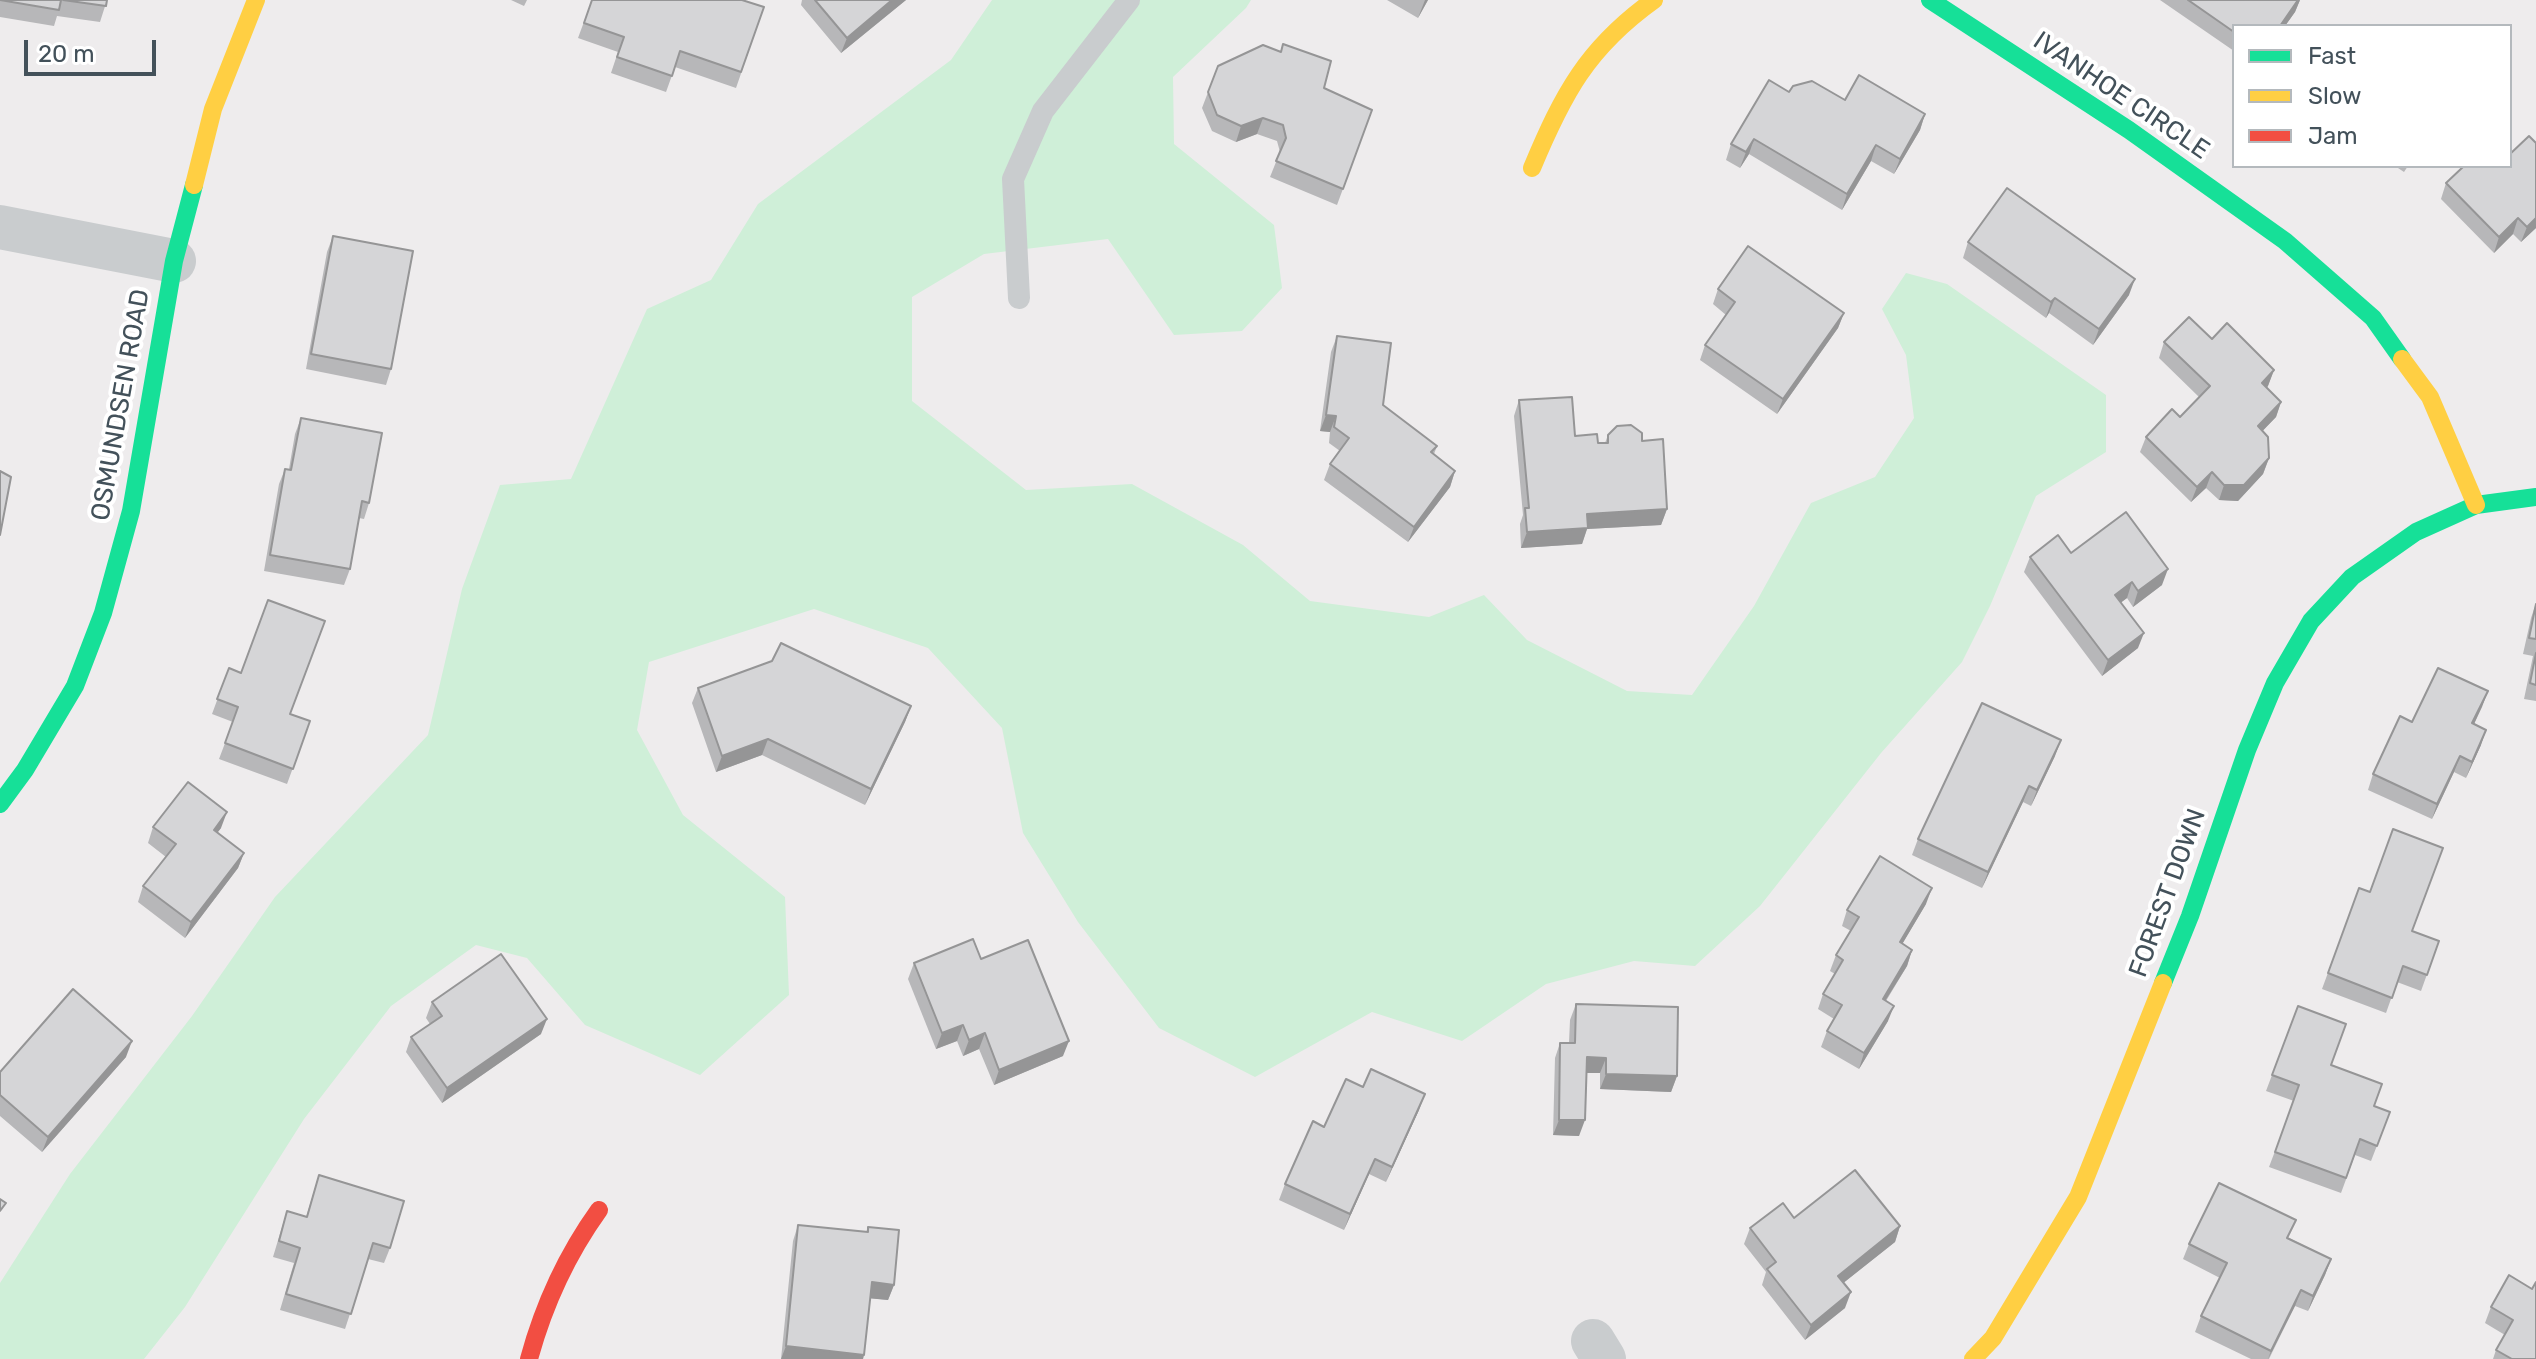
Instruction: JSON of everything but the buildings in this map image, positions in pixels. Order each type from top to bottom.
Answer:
[{"type":"street","name":"OSMUNDSEN ROAD","points":[[0,804],[25,770],[75,686],[103,613],[131,511],[174,261],[213,109],[256,0]]},
{"type":"street","points":[[1532,168],[1560,103],[1596,52],[1636,12],[1654,0]]},
{"type":"street","name":"IVANHOE CIRCLE","points":[[1930,0],[2129,130],[2285,241],[2373,318],[2430,397],[2476,505]]},
{"type":"street","points":[[0,227],[174,261]]},
{"type":"street","name":"FOREST DOWN","points":[[1973,1359],[1993,1338],[2078,1197],[2190,916],[2247,750],[2275,683],[2311,621],[2352,577],[2416,532],[2476,505],[2536,497]]},
{"type":"street","points":[[529,1359],[554,1280],[577,1239],[599,1210]]},
{"type":"lane","points":[[1019,298],[1013,179],[1043,111],[1129,0]]},
{"type":"green space","points":[[992,0],[1251,0],[1173,77],[1174,144],[1274,225],[1282,288],[1242,331],[1174,335],[1108,239],[984,254],[912,297],[912,401],[1026,490],[1132,484],[1243,545],[1310,601],[1429,617],[1484,595],[1527,640],[1627,691],[1692,695],[1754,606],[1811,503],[1875,477],[1914,418],[1906,355],[1882,309],[1906,273],[1947,284],[2106,395],[2106,452],[2036,496],[1990,606],[1962,662],[1881,753],[1760,906],[1695,966],[1634,961],[1546,984],[1462,1041],[1372,1012],[1255,1077],[1159,1028],[1078,922],[1023,833],[1002,728],[928,648],[814,609],[649,662],[637,730],[683,815],[785,897],[789,995],[700,1075],[585,1025],[527,958],[476,945],[391,1006],[304,1119],[185,1307],[144,1359],[0,1359],[0,1283],[70,1174],[192,1016],[275,897],[428,735],[462,589],[500,485],[571,479],[647,309],[711,280],[758,204],[951,60]]},
{"type":"traffic: fast","points":[[1930,0],[2129,130],[2285,241],[2373,318],[2402,359]]},
{"type":"traffic: fast","points":[[0,804],[25,770],[75,686],[103,613],[131,511],[174,261],[194,185]]},
{"type":"traffic: fast","points":[[2163,983],[2190,916],[2247,750],[2275,683],[2311,621],[2352,577],[2416,532],[2476,505],[2536,497]]},
{"type":"traffic: slow","points":[[194,185],[213,109],[256,0]]},
{"type":"traffic: slow","points":[[1532,168],[1555,117],[1580,74],[1611,36],[1654,0]]},
{"type":"traffic: slow","points":[[2402,359],[2430,397],[2476,505]]},
{"type":"traffic: slow","points":[[1973,1359],[1993,1338],[2078,1197],[2163,983]]},
{"type":"traffic: jam","points":[[529,1359],[557,1281],[599,1210]]}]
